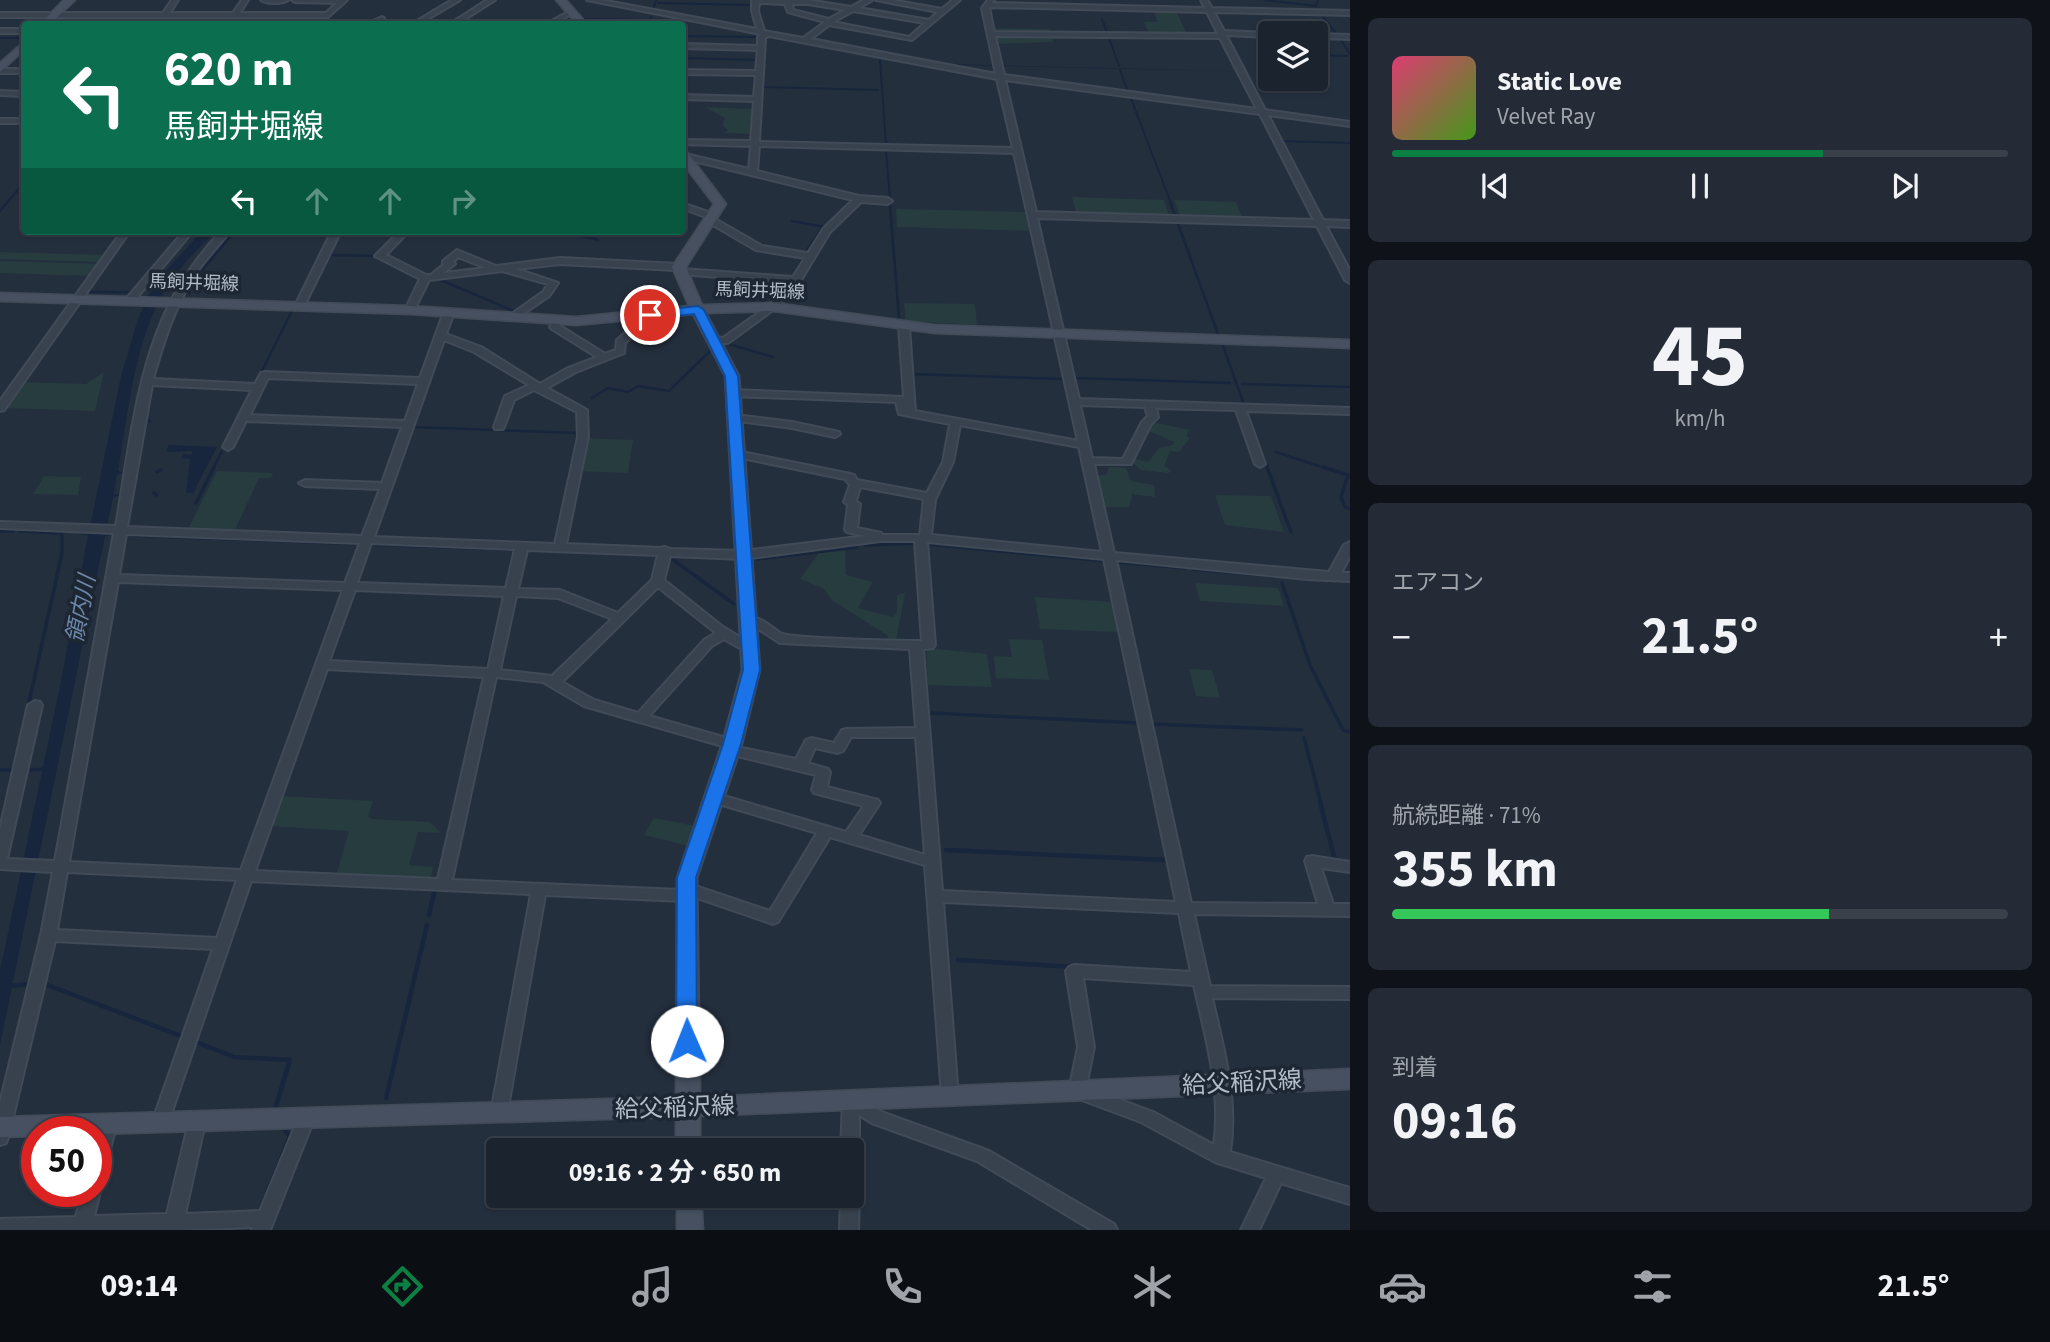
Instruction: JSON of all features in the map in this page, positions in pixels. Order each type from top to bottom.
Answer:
[{"type":"main road","points":[[48,21],[70,0]]},
{"type":"main road","points":[[561,0],[580,21]]},
{"type":"main road","points":[[1,68],[21,48]]},
{"type":"main road","points":[[686,154],[720,204],[679,269],[732,376],[750,647],[750,684],[685,892],[688,1138]]},
{"type":"main road","name":"馬飼井堀線","points":[[0,296],[410,310],[556,321],[773,307],[904,326],[1350,344]]},
{"type":"main road","name":"給父稲沢線","points":[[112,1125],[688,1108],[1350,1079]]},
{"type":"main road","name":"給父稲沢線","points":[[2,1131],[21,1130]]},
{"type":"main road","points":[[689,1208],[690,1230]]},
{"type":"street","points":[[165,15],[175,0]]},
{"type":"street","points":[[234,15],[244,0]]},
{"type":"street","points":[[264,0],[285,0]]},
{"type":"street","points":[[295,0],[343,1]]},
{"type":"street","points":[[296,15],[309,0]]},
{"type":"street","points":[[420,21],[457,0]]},
{"type":"street","points":[[458,21],[492,0]]},
{"type":"street","points":[[590,0],[652,12],[650,16],[682,21]]},
{"type":"street","points":[[805,40],[829,22],[869,0]]},
{"type":"street","points":[[879,0],[944,11]]},
{"type":"street","points":[[788,1],[790,11],[910,39],[957,0]]},
{"type":"street","points":[[1204,0],[1350,281]]},
{"type":"street","points":[[0,15],[328,15],[343,1]]},
{"type":"street","points":[[753,172],[764,34],[755,12],[756,1],[788,1],[852,9],[930,23]]},
{"type":"street","points":[[1221,1157],[1225,1129],[1223,1084],[1075,402],[985,8],[989,3],[1097,4],[1350,13]]},
{"type":"street","points":[[555,21],[572,12]]},
{"type":"street","points":[[245,21],[248,15]]},
{"type":"street","points":[[296,15],[301,21]]},
{"type":"street","points":[[377,21],[382,19]]},
{"type":"street","points":[[686,22],[805,40],[1001,77],[1350,124]]},
{"type":"street","points":[[0,31],[21,31]]},
{"type":"street","points":[[991,34],[1258,35]]},
{"type":"street","points":[[1328,36],[1350,37]]},
{"type":"street","points":[[686,46],[761,48]]},
{"type":"street","points":[[1,68],[21,71]]},
{"type":"street","points":[[686,72],[759,74]]},
{"type":"street","points":[[0,93],[21,94]]},
{"type":"street","points":[[686,97],[757,99]]},
{"type":"street","points":[[0,121],[21,121]]},
{"type":"street","points":[[686,150],[754,144],[1018,151]]},
{"type":"street","points":[[686,151],[753,172],[859,199],[888,201]]},
{"type":"street","points":[[715,340],[725,341],[773,307],[796,280],[808,256],[827,230],[859,199]]},
{"type":"street","points":[[686,207],[712,218],[759,248],[808,256]]},
{"type":"street","points":[[1033,215],[1350,223]]},
{"type":"street","points":[[0,408],[123,235]]},
{"type":"street","points":[[130,300],[186,235]]},
{"type":"street","points":[[2,1131],[49,935],[59,866],[147,382],[161,329],[173,302],[191,270],[222,235]]},
{"type":"street","points":[[300,306],[335,235]]},
{"type":"street","points":[[401,235],[380,256],[428,277],[578,261],[796,280]]},
{"type":"street","points":[[410,310],[428,277],[450,264],[446,263],[457,253],[496,268],[553,284],[546,294],[511,318]]},
{"type":"street","points":[[160,1123],[246,875],[449,312]]},
{"type":"street","points":[[499,428],[509,398],[621,351],[620,342],[650,315]]},
{"type":"street","points":[[556,321],[555,327],[605,358]]},
{"type":"street","points":[[904,326],[910,413]]},
{"type":"street","points":[[440,336],[460,340],[536,388],[582,410],[583,437],[560,546]]},
{"type":"street","points":[[228,447],[265,375],[424,381]]},
{"type":"street","points":[[147,382],[259,387]]},
{"type":"street","points":[[733,393],[901,399],[902,412],[1084,445]]},
{"type":"street","points":[[1075,402],[1350,411]]},
{"type":"street","points":[[1088,461],[1127,462],[1153,417],[1150,405]]},
{"type":"street","points":[[1240,408],[1260,464]]},
{"type":"street","points":[[243,418],[408,424]]},
{"type":"street","points":[[735,418],[835,434]]},
{"type":"street","points":[[748,622],[757,622],[780,639],[929,645],[923,538],[931,497],[948,462],[956,420]]},
{"type":"street","points":[[737,454],[826,471],[850,477],[856,483],[931,497]]},
{"type":"street","points":[[305,483],[386,486]]},
{"type":"street","points":[[856,483],[850,502],[854,504],[851,530],[877,534],[880,538]]},
{"type":"street","points":[[0,525],[366,542],[521,548],[560,546],[743,555],[880,538],[923,538],[1350,577]]},
{"type":"street","points":[[1334,576],[1350,545]]},
{"type":"street","points":[[444,885],[521,548]]},
{"type":"street","points":[[553,683],[658,582],[664,553]]},
{"type":"street","points":[[113,578],[560,594],[621,618]]},
{"type":"street","points":[[658,582],[688,602],[742,647],[750,647]]},
{"type":"street","points":[[640,718],[708,643],[724,634]]},
{"type":"street","points":[[916,645],[950,1096]]},
{"type":"street","points":[[321,665],[533,676],[553,683],[589,703],[823,772],[819,790],[873,803],[849,839]]},
{"type":"street","points":[[35,705],[1,863],[444,885],[685,892],[773,918],[825,833]]},
{"type":"street","points":[[800,765],[812,742],[838,748],[847,733],[923,732]]},
{"type":"street","points":[[714,798],[825,833],[932,862]]},
{"type":"street","points":[[1327,910],[1312,861],[1350,867]]},
{"type":"street","points":[[499,1113],[539,889]]},
{"type":"street","points":[[934,896],[1185,908],[1350,910]]},
{"type":"street","points":[[49,935],[222,944]]},
{"type":"street","points":[[1350,993],[1201,985],[1074,971],[1087,1047],[1077,1091],[1147,1117],[1221,1157],[1350,1196]]},
{"type":"street","points":[[850,1138],[851,1101]]},
{"type":"street","points":[[851,1101],[878,1118],[982,1156],[1108,1230]]},
{"type":"street","points":[[0,1227],[264,1224],[306,1119]]},
{"type":"street","points":[[173,1226],[197,1122]]},
{"type":"street","points":[[1250,1230],[1276,1174]]},
{"type":"street","points":[[83,1225],[87,1207]]},
{"type":"street","points":[[849,1230],[850,1208]]},
{"type":"green space","points":[[1153,10],[1176,11],[1187,34],[1149,33],[1144,22],[1158,22]]},
{"type":"green space","points":[[993,28],[1049,29],[1053,42],[997,44]]},
{"type":"green space","points":[[705,107],[753,109],[751,134],[725,133],[728,130],[722,125],[725,118]]},
{"type":"green space","points":[[1072,197],[1164,200],[1170,218],[1077,216]]},
{"type":"green space","points":[[1174,200],[1236,202],[1243,220],[1181,218]]},
{"type":"green space","points":[[896,209],[1029,212],[1033,231],[897,227]]},
{"type":"green space","points":[[0,252],[106,255],[101,262],[0,259]]},
{"type":"green space","points":[[0,261],[100,264],[91,276],[0,273]]},
{"type":"green space","points":[[904,303],[975,304],[977,325],[906,321]]},
{"type":"green space","points":[[104,372],[95,411],[5,408],[22,382],[86,384]]},
{"type":"green space","points":[[1152,422],[1189,430],[1186,436],[1190,438],[1179,452],[1170,451],[1164,466],[1171,470],[1169,473],[1141,470],[1132,462],[1134,458],[1148,462],[1159,448],[1173,445],[1174,442],[1147,430]]},
{"type":"green space","points":[[585,438],[633,440],[628,473],[578,471]]},
{"type":"green space","points":[[1109,467],[1126,468],[1131,481],[1154,485],[1155,497],[1132,494],[1129,507],[1102,507],[1095,477],[1107,474]]},
{"type":"green space","points":[[217,471],[273,473],[271,478],[259,478],[235,530],[188,529]]},
{"type":"green space","points":[[44,476],[81,477],[78,495],[33,494]]},
{"type":"green space","points":[[1215,495],[1271,496],[1284,532],[1225,525]]},
{"type":"green space","points":[[845,550],[846,575],[873,582],[858,608],[893,617],[897,612],[897,595],[905,593],[896,641],[889,641],[887,635],[832,600],[823,588],[800,579],[819,553]]},
{"type":"green space","points":[[1195,583],[1278,588],[1284,606],[1200,601]]},
{"type":"green space","points":[[1035,597],[1114,602],[1120,632],[1040,629]]},
{"type":"green space","points":[[1009,639],[1042,640],[1049,680],[996,678],[994,656],[1012,657]]},
{"type":"green space","points":[[926,648],[987,654],[992,687],[928,685]]},
{"type":"green space","points":[[1189,669],[1212,670],[1220,698],[1196,696]]},
{"type":"green space","points":[[280,796],[373,801],[368,816],[371,819],[430,822],[441,833],[418,832],[409,865],[433,867],[430,881],[336,876],[349,831],[269,826]]},
{"type":"green space","points":[[654,818],[695,826],[689,846],[644,835]]},
{"type":"water","points":[[653,13],[938,67],[951,64],[1258,72],[953,65],[938,69]]},
{"type":"water","name":"領内川","points":[[198,235],[212,235],[169,284],[157,305],[140,351],[118,471],[123,472],[117,475],[114,494],[123,494],[113,498],[106,532],[118,533],[105,536],[0,1045],[0,971],[61,681],[88,535],[77,534],[89,532],[121,376],[137,322],[148,296],[164,273]]},
{"type":"water","points":[[168,445],[217,447],[193,493],[186,493],[190,459],[181,458],[183,454],[191,455],[193,451],[167,452]]},
{"type":"water","points":[[127,536],[730,556],[730,559],[132,537]]},
{"type":"waterway","points":[[654,7],[656,0]]},
{"type":"waterway","points":[[1265,0],[1316,6],[1318,0]]},
{"type":"waterway","points":[[658,3],[751,5]]},
{"type":"waterway","points":[[1321,14],[1338,36]]},
{"type":"waterway","points":[[650,21],[651,17]]},
{"type":"waterway","points":[[581,19],[647,20]]},
{"type":"waterway","points":[[1102,19],[1107,32]]},
{"type":"waterway","points":[[686,36],[757,37]]},
{"type":"waterway","points":[[1339,37],[1350,54]]},
{"type":"waterway","points":[[0,38],[21,38]]},
{"type":"waterway","points":[[1109,38],[1119,66]]},
{"type":"waterway","points":[[7,66],[21,52]]},
{"type":"waterway","points":[[1328,55],[1347,56]]},
{"type":"waterway","points":[[686,58],[757,60]]},
{"type":"waterway","points":[[880,59],[886,145]]},
{"type":"waterway","points":[[1120,70],[1128,92]]},
{"type":"waterway","points":[[761,87],[878,90]]},
{"type":"waterway","points":[[1130,96],[1172,206]]},
{"type":"waterway","points":[[1282,141],[1350,143]]},
{"type":"waterway","points":[[886,150],[890,199]]},
{"type":"waterway","points":[[4,206],[21,186]]},
{"type":"waterway","points":[[846,206],[853,200]]},
{"type":"waterway","points":[[0,211],[5,205]]},
{"type":"waterway","points":[[824,227],[848,205]]},
{"type":"waterway","points":[[890,205],[899,318]]},
{"type":"waterway","points":[[1171,205],[1176,218]]},
{"type":"waterway","points":[[792,221],[824,227]]},
{"type":"waterway","points":[[1177,221],[1218,334]]},
{"type":"waterway","points":[[805,253],[820,231]]},
{"type":"waterway","points":[[87,292],[132,292],[180,235]]},
{"type":"waterway","points":[[189,294],[193,281],[232,235]]},
{"type":"waterway","points":[[578,235],[598,240]]},
{"type":"waterway","points":[[328,255],[375,256]]},
{"type":"waterway","points":[[376,255],[418,279]]},
{"type":"waterway","points":[[793,278],[803,257]]},
{"type":"waterway","points":[[436,278],[516,312]]},
{"type":"waterway","points":[[260,375],[292,311]]},
{"type":"waterway","points":[[747,322],[758,313]]},
{"type":"waterway","points":[[725,343],[773,357]]},
{"type":"waterway","points":[[1223,346],[1244,405]]},
{"type":"waterway","points":[[592,398],[608,388],[628,392],[638,386],[669,391],[712,349]]},
{"type":"waterway","points":[[910,374],[1064,379]]},
{"type":"waterway","points":[[1075,378],[1230,383]]},
{"type":"waterway","points":[[1242,384],[1350,387]]},
{"type":"waterway","points":[[148,406],[146,419],[150,421]]},
{"type":"waterway","points":[[1246,410],[1268,469]]},
{"type":"waterway","points":[[413,427],[578,433],[571,469]]},
{"type":"waterway","points":[[196,503],[222,451]]},
{"type":"waterway","points":[[1276,452],[1328,469]]},
{"type":"waterway","points":[[567,490],[571,467]]},
{"type":"waterway","points":[[1267,467],[1291,532]]},
{"type":"waterway","points":[[1323,467],[1348,475],[1341,497],[1345,507],[1350,509]]},
{"type":"waterway","points":[[157,472],[161,470]]},
{"type":"waterway","points":[[0,531],[13,531]]},
{"type":"waterway","points":[[20,531],[62,533]]},
{"type":"waterway","points":[[28,707],[62,553],[62,536]]},
{"type":"waterway","points":[[865,545],[918,543]]},
{"type":"waterway","points":[[927,544],[1105,561]]},
{"type":"waterway","points":[[757,559],[857,547]]},
{"type":"waterway","points":[[506,589],[513,556]]},
{"type":"waterway","points":[[672,559],[734,604]]},
{"type":"waterway","points":[[1116,562],[1185,568]]},
{"type":"waterway","points":[[1193,569],[1272,576]]},
{"type":"waterway","points":[[1282,583],[1310,665],[1343,730],[1350,732]]},
{"type":"waterway","points":[[491,654],[504,598]]},
{"type":"waterway","points":[[923,649],[925,670]]},
{"type":"waterway","points":[[487,670],[489,658]]},
{"type":"waterway","points":[[931,713],[1139,723]]},
{"type":"waterway","points":[[1151,724],[1302,730]]},
{"type":"waterway","points":[[1304,738],[1321,803]]},
{"type":"waterway","points":[[31,770],[46,769]]},
{"type":"waterway","points":[[0,770],[11,770]]},
{"type":"waterway","points":[[1320,802],[1335,860]]},
{"type":"waterway","points":[[946,850],[1166,860]]},
{"type":"waterway","points":[[429,915],[435,889]]},
{"type":"waterway","points":[[386,1098],[427,925]]},
{"type":"waterway","points":[[958,960],[1074,967]]},
{"type":"waterway","points":[[10,986],[29,984]]},
{"type":"waterway","points":[[45,984],[181,1036]]},
{"type":"waterway","points":[[196,1042],[234,1057],[290,1060],[276,1106]]},
{"type":"waterway","points":[[260,1211],[290,1136],[284,1129]]},
{"type":"route","points":[[650,315],[698,310],[732,376],[751,670],[750,684],[732,744],[687,878],[687,1041]]}]
